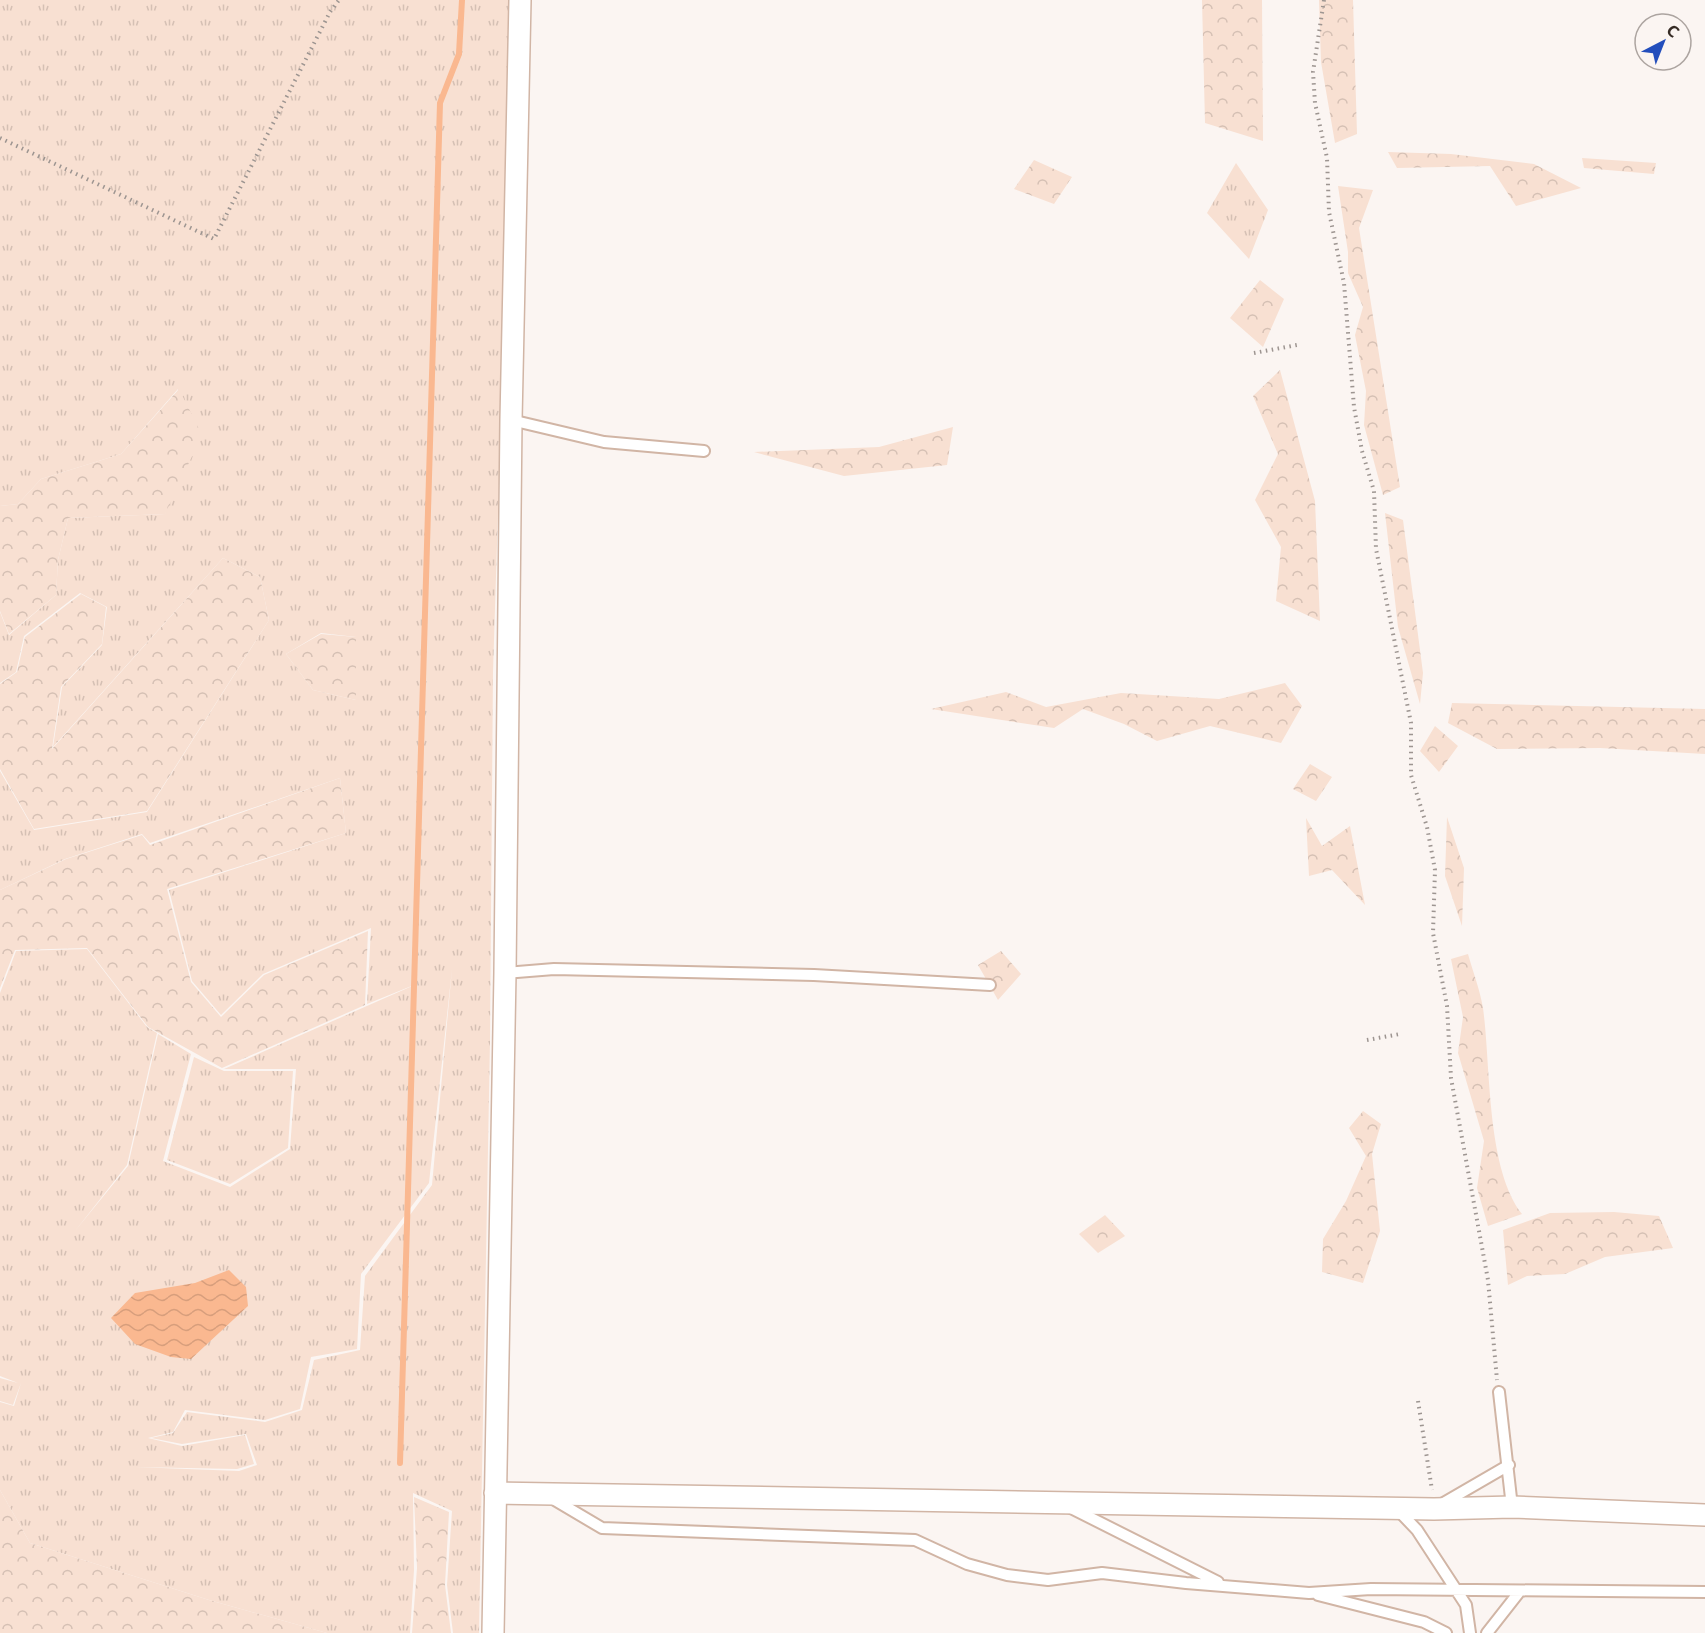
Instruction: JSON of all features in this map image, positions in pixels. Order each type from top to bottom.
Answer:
[{"type":"street","points":[[493,1633],[505,973],[511,420],[520,0]]},
{"type":"street","points":[[495,1493],[1434,1509],[1512,1508],[1705,1515]]},
{"type":"lane","points":[[511,420],[604,442],[704,452]]},
{"type":"lane","points":[[505,973],[554,969],[814,975],[990,985]]},
{"type":"lane","points":[[1499,1392],[1508,1450],[1512,1508]]},
{"type":"lane","points":[[1434,1509],[1509,1465]]},
{"type":"lane","points":[[545,1494],[602,1528],[888,1537],[915,1540],[967,1564],[1007,1575],[1048,1580],[1102,1573],[1186,1583],[1309,1593],[1424,1622],[1446,1633]]},
{"type":"lane","points":[[1060,1503],[1222,1585]]},
{"type":"lane","points":[[1396,1508],[1417,1530],[1458,1591],[1466,1605],[1470,1633]]},
{"type":"lane","points":[[1309,1593],[1371,1589],[1705,1592]]},
{"type":"lane","points":[[1486,1633],[1520,1591]]},
{"type":"path","points":[[0,138],[214,238],[330,12],[339,0]]},
{"type":"path","points":[[1324,0],[1313,72],[1315,103],[1327,158],[1329,212],[1344,283],[1354,407],[1362,451],[1374,491],[1376,549],[1411,723],[1411,775],[1427,827],[1435,870],[1433,933],[1447,1006],[1451,1078],[1488,1280],[1499,1392]]},
{"type":"path","points":[[1254,353],[1297,345]]},
{"type":"path","points":[[1367,1040],[1400,1034]]},
{"type":"path","points":[[1418,1401],[1434,1509]]},
{"type":"green space","points":[[0,0],[514,0],[493,672],[490,1041],[479,1633],[453,1633],[447,1585],[452,1511],[413,1493],[414,1570],[410,1633],[327,1633],[209,1600],[30,1543],[0,1490],[0,1402],[14,1406],[21,1383],[13,1405],[0,1401],[0,1378],[18,1383],[0,1376],[0,993],[16,951],[87,949],[147,1027],[157,1033],[127,1165],[75,1231],[128,1166],[158,1034],[191,1054],[163,1161],[230,1187],[290,1149],[296,1069],[224,1069],[419,983],[367,1004],[371,928],[263,974],[221,1015],[192,981],[169,890],[346,833],[340,778],[150,843],[142,834],[65,859],[0,890],[0,771],[34,830],[147,812],[269,620],[260,577],[223,558],[53,747],[62,687],[102,645],[107,607],[80,593],[24,636],[16,672],[0,683],[0,612],[9,635],[56,595],[58,560],[68,518],[165,514],[178,389],[121,454],[41,479],[18,504],[0,506]],"holes":[[[321,633],[356,637],[356,700],[313,690],[286,654]],[[452,969],[432,1185],[365,1276],[360,1350],[314,1360],[302,1410],[265,1422],[187,1412],[173,1433],[151,1438],[182,1444],[246,1434],[257,1465],[239,1471],[135,1467],[237,1469],[254,1464],[245,1435],[182,1446],[148,1438],[173,1432],[185,1410],[265,1420],[300,1409],[311,1357],[357,1349],[361,1274],[429,1183]]]},
{"type":"green space","points":[[1202,0],[1262,0],[1263,141],[1205,123]]},
{"type":"green space","points":[[1319,0],[1353,0],[1357,134],[1335,143],[1321,62]]},
{"type":"green space","points":[[1388,152],[1451,154],[1534,164],[1581,188],[1516,206],[1490,166],[1397,168]]},
{"type":"green space","points":[[1582,158],[1656,163],[1654,174],[1584,168]]},
{"type":"green space","points":[[1034,160],[1072,177],[1054,204],[1014,189]]},
{"type":"green space","points":[[1236,163],[1268,210],[1249,259],[1207,213]]},
{"type":"green space","points":[[1338,186],[1373,190],[1359,228],[1400,487],[1383,495],[1364,425],[1366,391],[1355,335],[1363,307],[1348,273],[1348,252]]},
{"type":"green space","points":[[1260,280],[1284,299],[1263,347],[1230,318]]},
{"type":"green space","points":[[1280,370],[1315,501],[1320,621],[1276,601],[1281,547],[1255,500],[1278,454],[1253,396]]},
{"type":"green space","points":[[179,389],[202,435],[165,514],[68,518],[58,560],[56,595],[9,634],[0,611],[0,506],[18,504],[41,479],[121,454]]},
{"type":"green space","points":[[953,427],[947,465],[844,476],[754,452],[879,447]]},
{"type":"green space","points":[[1385,513],[1403,520],[1423,673],[1420,704],[1398,627]]},
{"type":"green space","points":[[223,558],[260,577],[269,620],[147,811],[34,829],[0,769],[0,684],[17,672],[25,637],[81,594],[106,607],[102,644],[61,687],[52,749]]},
{"type":"green space","points":[[321,634],[356,637],[356,700],[313,690],[286,654]]},
{"type":"green space","points":[[1285,683],[1302,706],[1281,743],[1210,726],[1157,741],[1124,724],[1083,709],[1054,728],[931,709],[1006,692],[1046,707],[1121,693],[1219,699]]},
{"type":"green space","points":[[1452,703],[1705,709],[1705,754],[1600,748],[1497,749],[1448,723]]},
{"type":"green space","points":[[1435,726],[1458,746],[1439,772],[1420,751]]},
{"type":"green space","points":[[1310,764],[1332,777],[1316,801],[1293,789]]},
{"type":"green space","points":[[340,778],[346,833],[167,889],[191,982],[221,1017],[264,975],[368,931],[365,1005],[222,1068],[148,1027],[87,948],[15,950],[0,988],[0,890],[66,859],[142,835],[150,845]]},
{"type":"green space","points":[[1447,817],[1464,868],[1462,926],[1445,876]]},
{"type":"green space","points":[[1306,818],[1322,846],[1350,826],[1365,905],[1332,870],[1309,876]]},
{"type":"green space","points":[[1001,951],[1021,974],[998,1000],[978,965]]},
{"type":"green space","points":[[1468,954],[1483,1008],[1496,1144],[1510,1194],[1522,1214],[1488,1226],[1477,1188],[1484,1141],[1458,1053],[1463,1017],[1451,959]]},
{"type":"green space","points":[[194,1057],[224,1071],[293,1071],[288,1148],[230,1184],[167,1160]]},
{"type":"green space","points":[[1363,1111],[1381,1124],[1372,1154],[1380,1231],[1363,1283],[1322,1272],[1323,1239],[1346,1201],[1366,1156],[1349,1128]]},
{"type":"green space","points":[[1614,1212],[1659,1216],[1673,1248],[1605,1257],[1565,1274],[1527,1276],[1508,1285],[1503,1230],[1550,1213]]},
{"type":"green space","points":[[1105,1215],[1125,1236],[1098,1253],[1079,1234]]},
{"type":"green space","points":[[0,1490],[30,1543],[209,1600],[327,1633],[0,1633]]},
{"type":"green space","points":[[414,1497],[449,1512],[445,1585],[451,1633],[412,1633],[417,1568]]},
{"type":"water","points":[[229,1270],[246,1287],[248,1306],[191,1359],[171,1357],[135,1344],[111,1318],[135,1293],[195,1283]]},
{"type":"waterway","points":[[400,1463],[440,103],[459,54],[462,0]]}]
